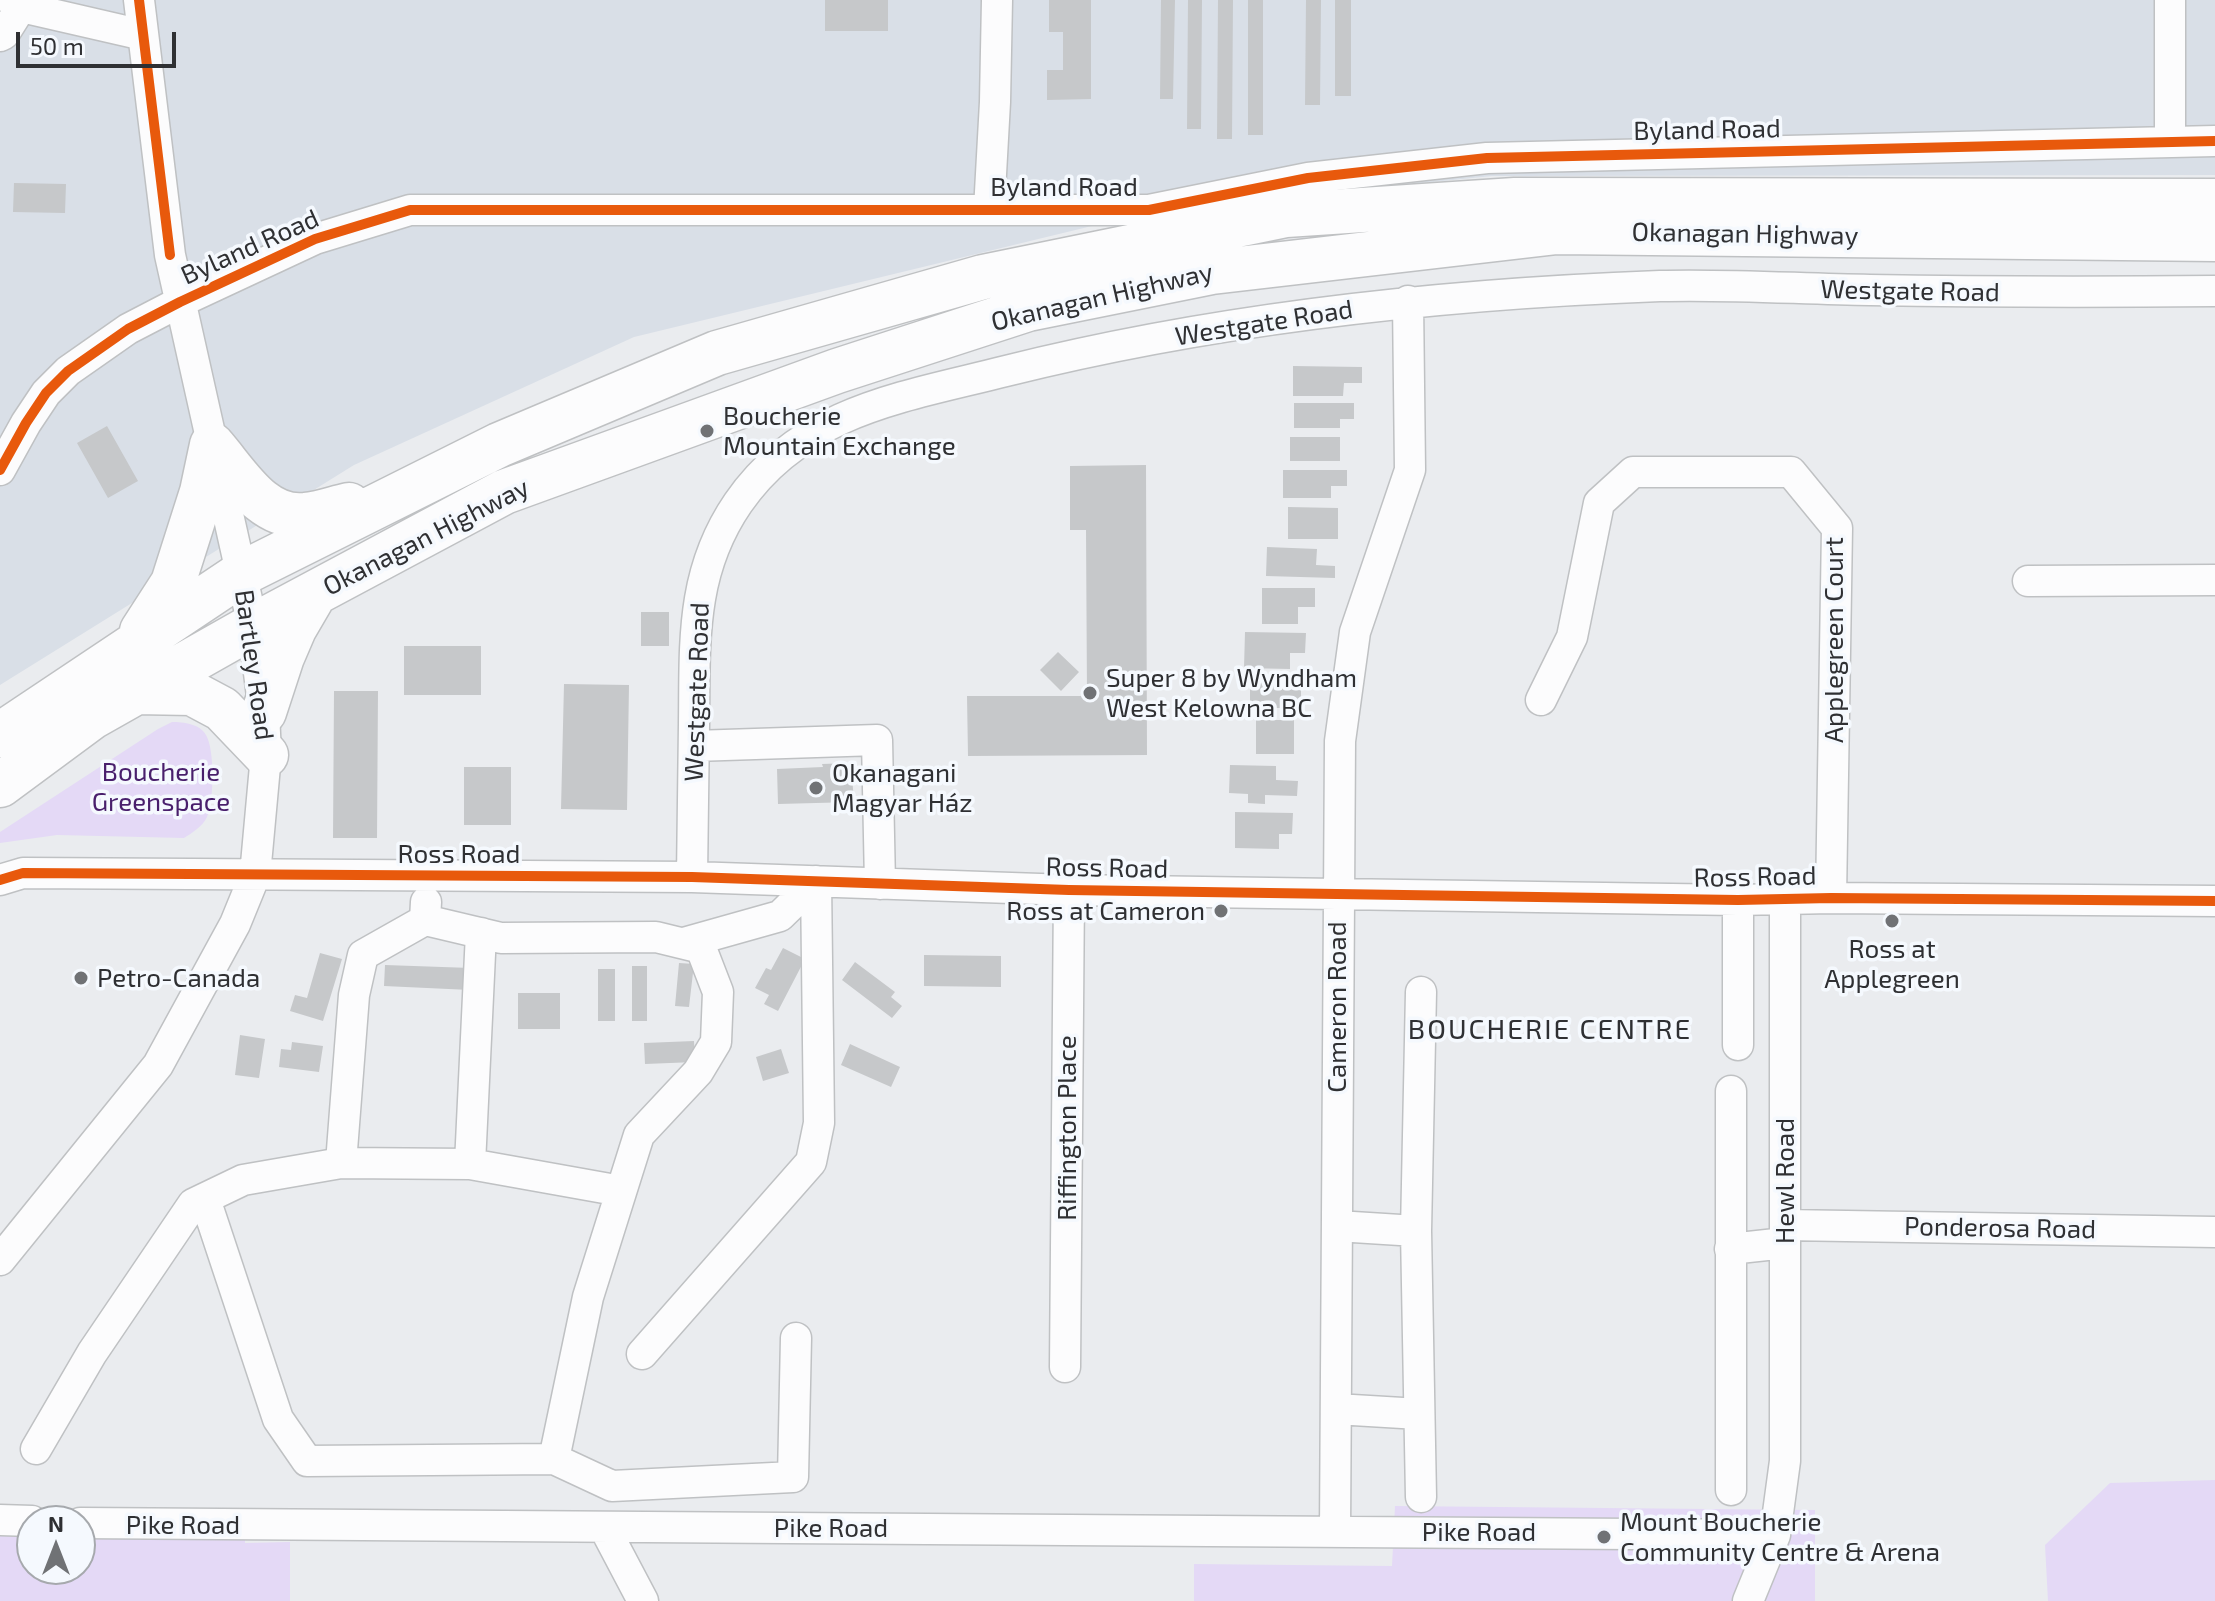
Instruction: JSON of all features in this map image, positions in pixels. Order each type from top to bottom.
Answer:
[{"type":"highway","name":"Okanagan Highway","points":[[0,735],[241,574],[499,445],[717,353],[983,277],[1286,215],[1515,200],[2215,201]]},
{"type":"highway","name":"Okanagan Highway","points":[[0,785],[92,717],[253,626],[504,492],[837,371],[1028,309],[1212,272],[1557,232],[2215,239]]},
{"type":"highway","points":[[212,445],[261,501],[279,513],[304,516],[410,490]]},
{"type":"highway","points":[[132,647],[173,583],[202,492],[212,445]]},
{"type":"highway","points":[[264,712],[288,643],[315,593]]},
{"type":"highway","points":[[136,692],[192,693],[222,709],[266,755]]},
{"type":"street","name":"Bartley Road","points":[[0,1260],[158,1065],[235,924],[255,875],[266,755],[253,626],[170,255],[139,0]]},
{"type":"street","points":[[989,210],[997,0]]},
{"type":"street","points":[[2170,0],[2170,141]]},
{"type":"street","points":[[0,36],[4,34],[16,3],[143,35]]},
{"type":"street","name":"Byland Road","points":[[0,470],[46,393],[68,371],[128,329],[315,239],[410,210],[1149,210],[1308,178],[1487,158],[2215,141]]},
{"type":"street","name":"Westgate Road","points":[[692,877],[695,627],[703,579],[719,537],[737,505],[759,476],[795,444],[833,421],[872,405],[1046,361],[1189,333],[1408,301],[1663,286],[2031,293],[2215,291]]},
{"type":"street","name":"Cameron Road","points":[[1335,1531],[1340,741],[1355,632],[1410,470],[1408,301]]},
{"type":"street","name":"Applegreen Court","points":[[1541,700],[1572,637],[1599,503],[1633,472],[1791,472],[1837,528],[1831,898]]},
{"type":"street","points":[[2028,581],[2215,580]]},
{"type":"street","points":[[694,746],[877,740],[880,884]]},
{"type":"street","name":"Ross Road","points":[[0,880],[23,873],[692,877],[1069,890],[1738,900],[2215,901]]},
{"type":"street","points":[[425,920],[428,876]]},
{"type":"street","points":[[684,943],[780,916],[816,881]]},
{"type":"street","points":[[642,1354],[811,1162],[819,1123],[816,881]]},
{"type":"street","name":"Riffington Place","points":[[1065,1367],[1069,890]]},
{"type":"street","points":[[1738,900],[1738,1045]]},
{"type":"street","name":"Hewl Road","points":[[1748,1601],[1775,1535],[1785,1461],[1785,900]]},
{"type":"street","points":[[341,1163],[354,995],[363,955],[425,920],[501,938],[656,937],[701,948],[718,992],[716,1042],[698,1072],[639,1135],[588,1297],[554,1459]]},
{"type":"street","points":[[470,1164],[481,933]]},
{"type":"street","points":[[1421,992],[1416,1231],[1421,1497]]},
{"type":"street","name":"Hewl Road","points":[[1731,1091],[1731,1490]]},
{"type":"street","points":[[36,1449],[92,1353],[193,1204],[243,1180],[341,1163],[470,1164],[621,1191]]},
{"type":"street","points":[[205,1199],[278,1419],[307,1461],[554,1459],[612,1486],[793,1477],[796,1338]]},
{"type":"street","points":[[1337,1226],[1416,1231]]},
{"type":"street","name":"Ponderosa Road","points":[[1730,1249],[1785,1234],[2215,1232]]},
{"type":"street","points":[[1336,1409],[1419,1414]]},
{"type":"street","name":"Pike Road","points":[[96,1523],[1775,1535]]},
{"type":"street","points":[[604,1527],[643,1601]]},
{"type":"shaded area","points":[[0,0],[2215,0],[2215,175],[1492,176],[1302,195],[1096,225],[634,337],[354,465],[0,685]]},
{"type":"green space","name":"Boucherie Greenspace","points":[[172,722],[200,728],[206,735],[211,752],[211,800],[205,820],[194,832],[184,838],[57,835],[0,843],[0,832]]},
{"type":"green space","points":[[2215,1480],[2215,1601],[2048,1601],[2045,1545],[2110,1483]]},
{"type":"green space","name":"Mount Boucherie Community Centre & Arena","points":[[1395,1506],[1815,1510],[1815,1601],[1194,1601],[1194,1564],[1392,1566]]},
{"type":"green space","points":[[0,1518],[16,1520],[16,1585],[96,1585],[96,1531],[245,1532],[245,1543],[290,1542],[290,1601],[0,1601]]},
{"type":"building","points":[[825,0],[888,0],[888,31],[825,31]]},
{"type":"building","points":[[1049,0],[1091,0],[1091,99],[1047,100],[1047,70],[1063,70],[1063,32],[1049,32]]},
{"type":"building","points":[[1161,0],[1175,0],[1173,99],[1160,99]]},
{"type":"building","points":[[1188,0],[1202,0],[1201,129],[1187,129]]},
{"type":"building","points":[[1218,0],[1233,0],[1232,139],[1217,139]]},
{"type":"building","points":[[1248,0],[1263,0],[1263,135],[1248,135]]},
{"type":"building","points":[[1306,0],[1321,0],[1320,105],[1305,105]]},
{"type":"building","points":[[1335,0],[1351,0],[1351,96],[1335,96]]},
{"type":"building","points":[[14,183],[66,184],[65,213],[13,212]]},
{"type":"building","points":[[1293,366],[1362,367],[1362,383],[1344,383],[1343,396],[1293,396]]},
{"type":"building","points":[[1294,403],[1354,403],[1354,419],[1340,419],[1340,428],[1294,428]]},
{"type":"building","points":[[107,426],[138,481],[108,498],[77,443]]},
{"type":"building","points":[[1290,437],[1340,437],[1340,461],[1290,461]]},
{"type":"building","points":[[1146,465],[1147,755],[968,756],[967,696],[1087,696],[1086,530],[1070,530],[1070,466]]},
{"type":"building","points":[[1283,470],[1347,470],[1347,486],[1331,486],[1331,498],[1283,498]]},
{"type":"building","points":[[1288,507],[1338,508],[1338,539],[1288,539]]},
{"type":"building","points":[[1267,547],[1317,549],[1316,565],[1335,566],[1335,578],[1266,576]]},
{"type":"building","points":[[1262,588],[1315,588],[1315,607],[1298,607],[1298,624],[1262,624]]},
{"type":"building","points":[[641,612],[669,612],[669,646],[641,646]]},
{"type":"building","points":[[1245,632],[1306,633],[1305,653],[1290,653],[1290,669],[1244,668]]},
{"type":"building","points":[[404,646],[481,646],[481,695],[404,695]]},
{"type":"building","points":[[1058,652],[1079,672],[1061,691],[1040,670]]},
{"type":"building","points":[[1250,677],[1301,677],[1301,708],[1250,708]]},
{"type":"building","points":[[564,684],[629,685],[627,810],[561,809]]},
{"type":"building","points":[[334,691],[378,691],[377,838],[333,838]]},
{"type":"building","points":[[1256,720],[1294,720],[1294,754],[1256,754]]},
{"type":"building","name":"Okanagani Magyar Ház","points":[[851,763],[854,802],[778,804],[777,769]]},
{"type":"building","points":[[1230,765],[1276,766],[1276,780],[1298,781],[1297,796],[1265,795],[1265,804],[1248,803],[1248,794],[1229,793]]},
{"type":"building","points":[[464,767],[511,767],[511,825],[464,825]]},
{"type":"building","points":[[1235,812],[1293,813],[1292,834],[1279,834],[1279,849],[1235,848]]},
{"type":"building","points":[[783,948],[805,959],[778,1011],[764,1004],[769,995],[755,988],[766,968],[771,970]]},
{"type":"building","points":[[320,953],[342,959],[323,1021],[290,1011],[295,995],[307,998]]},
{"type":"building","points":[[924,955],[1001,956],[1001,987],[924,986]]},
{"type":"building","points":[[855,962],[895,992],[891,997],[902,1006],[892,1018],[842,980]]},
{"type":"building","points":[[679,963],[694,964],[689,1007],[675,1006]]},
{"type":"building","points":[[385,965],[471,968],[470,990],[384,986]]},
{"type":"building","points":[[632,966],[647,966],[647,1021],[632,1021]]},
{"type":"building","points":[[598,969],[615,969],[615,1021],[598,1021]]},
{"type":"building","points":[[518,993],[560,993],[560,1029],[518,1029]]},
{"type":"building","points":[[240,1035],[265,1039],[259,1078],[235,1075]]},
{"type":"building","points":[[694,1041],[695,1062],[645,1064],[644,1043]]},
{"type":"building","points":[[292,1042],[323,1046],[319,1072],[279,1067],[281,1049],[291,1050]]},
{"type":"building","points":[[850,1044],[900,1067],[891,1087],[841,1065]]},
{"type":"building","points":[[781,1049],[789,1073],[763,1081],[756,1057]]},
{"type":"cycle path","points":[[139,0],[170,255]]},
{"type":"cycle path","points":[[0,470],[46,393],[68,371],[128,329],[315,239],[410,210],[1149,210],[1308,178],[1487,158],[2215,141]]},
{"type":"cycle path","points":[[0,880],[23,873],[692,877],[1069,890],[1738,900],[2215,901]]},
{"type":"place","name":"Boucherie Mountain Exchange","points":[[707,431]]},
{"type":"place","name":"Super 8 by Wyndham West Kelowna BC","points":[[1090,693]]},
{"type":"place","name":"Okanagani Magyar Ház","points":[[816,788]]},
{"type":"place","name":"Ross at Cameron","points":[[1221,911]]},
{"type":"place","name":"Ross at Applegreen","points":[[1892,921]]},
{"type":"place","name":"Petro-Canada","points":[[81,978]]},
{"type":"place","name":"Mount Boucherie Community Centre & Arena","points":[[1604,1537]]},
{"type":"district","name":"BOUCHERIE CENTRE","points":[[1550,1030]]}]
